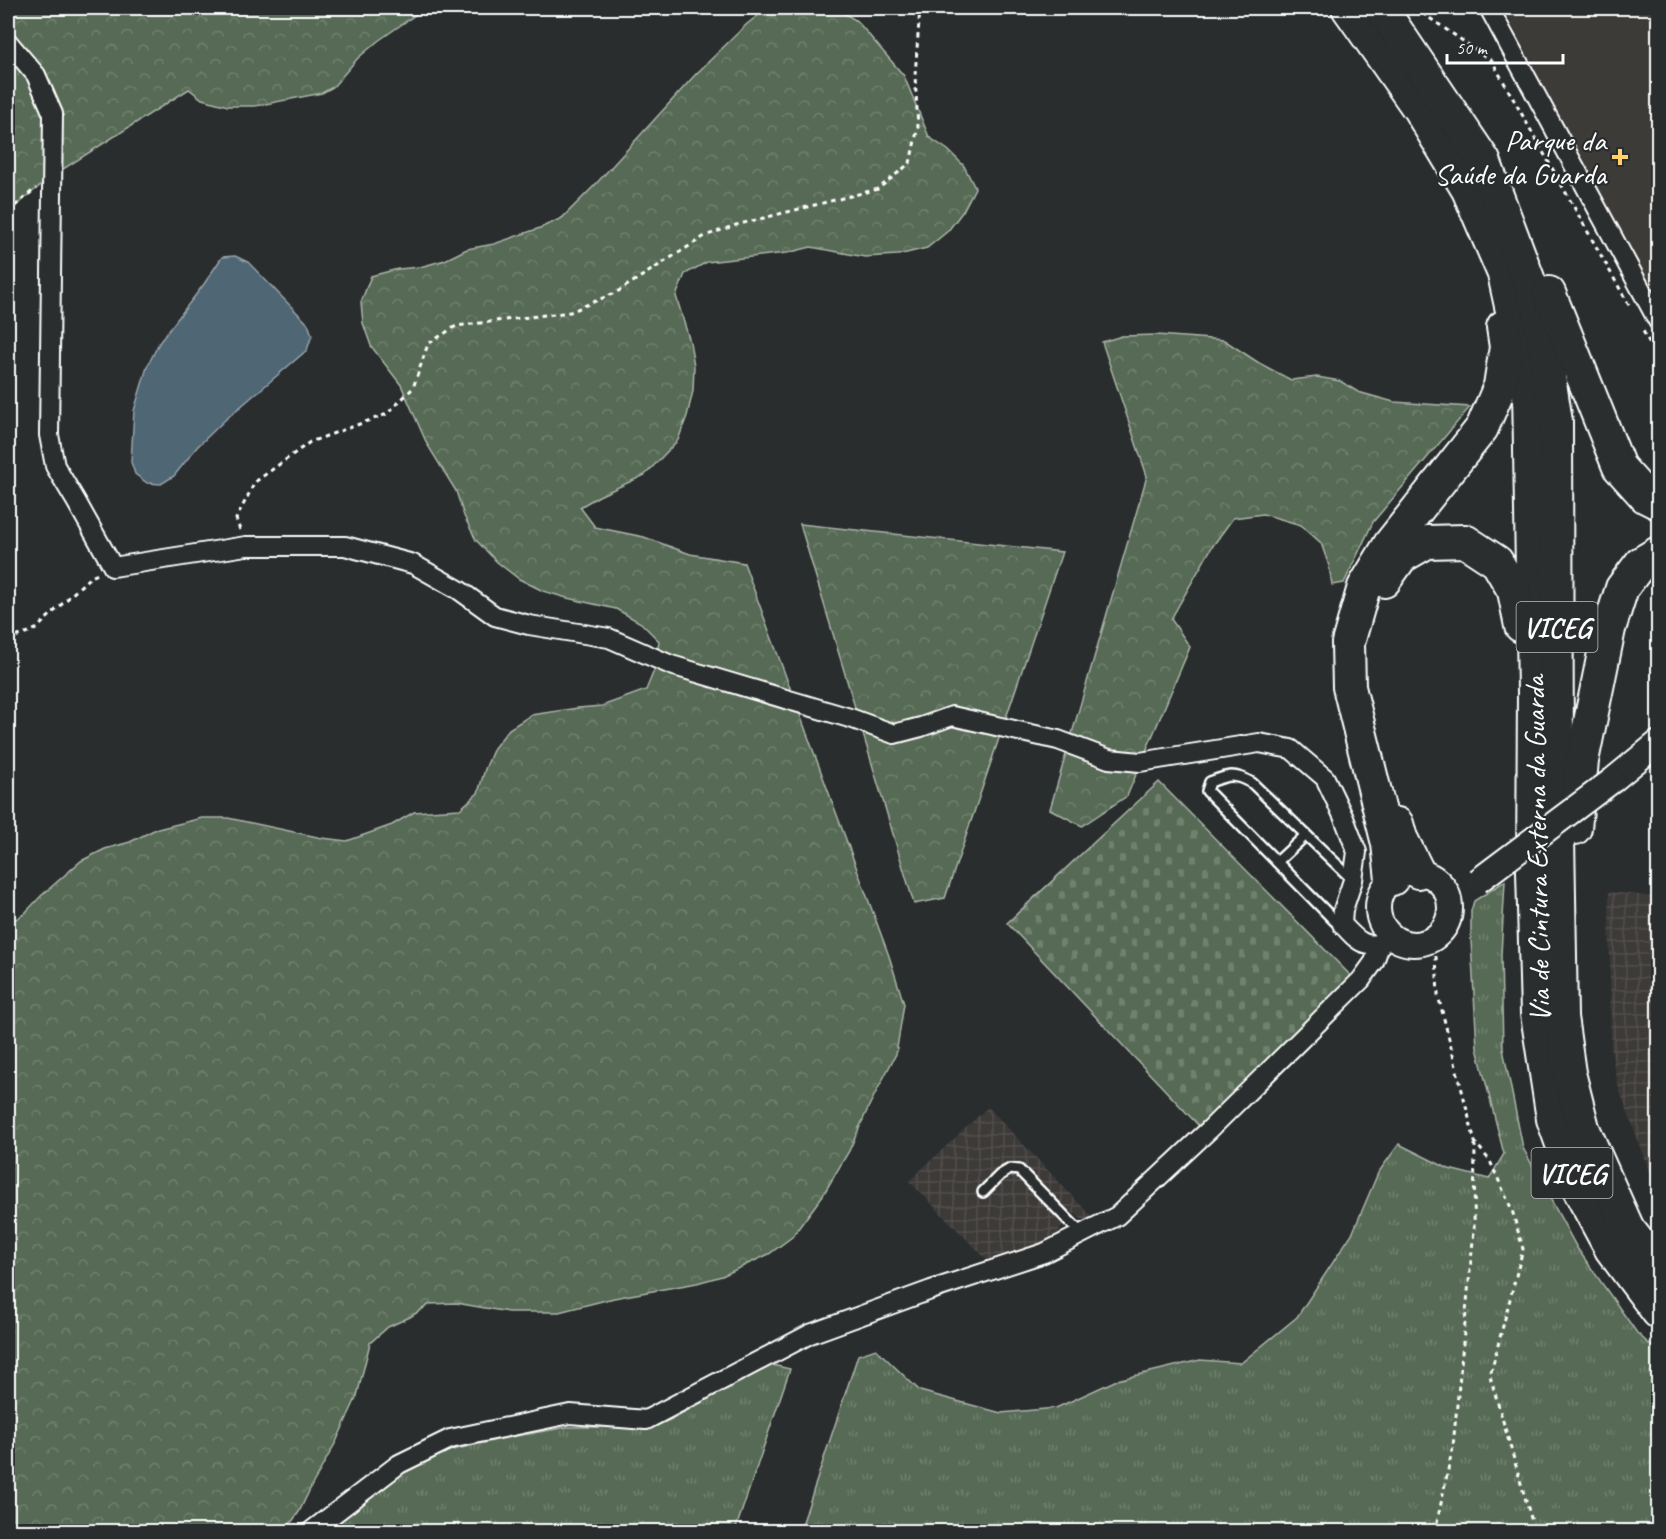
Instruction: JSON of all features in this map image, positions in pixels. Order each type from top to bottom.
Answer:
[{"type":"highway","name":"Via de Cintura Externa da Guarda","points":[[1348,8],[1419,109],[1468,190],[1504,274],[1529,388],[1534,692],[1533,872],[1537,1014],[1553,1119],[1577,1186],[1611,1249],[1659,1312]]},
{"type":"highway","name":"Via de Cintura Externa da Guarda","points":[[1381,8],[1484,160],[1538,305],[1556,422],[1560,1017],[1569,1073],[1583,1128],[1628,1229],[1659,1267]]},
{"type":"highway","points":[[1484,160],[1524,230],[1619,467],[1646,497],[1659,503]]},
{"type":"highway","points":[[1405,875],[1388,844],[1349,687],[1348,644],[1364,587],[1374,570],[1390,544],[1482,428],[1500,386],[1506,347],[1496,282],[1468,190]]},
{"type":"highway","points":[[1405,875],[1401,838],[1363,688],[1362,643],[1376,594],[1401,557],[1427,542],[1465,541],[1497,562],[1514,591],[1534,692]]},
{"type":"highway","points":[[1560,1017],[1582,761],[1610,629],[1622,588],[1641,563],[1659,553]]},
{"type":"street","points":[[1489,8],[1650,324]]},
{"type":"street","points":[[8,42],[36,75],[53,114],[49,435],[54,466],[113,567],[246,546],[345,546],[413,564],[459,590],[495,616],[529,625],[609,638],[671,665],[853,718],[894,734],[952,716],[1058,740],[1109,759],[1140,762],[1259,743],[1291,749],[1325,778],[1357,852],[1353,880],[1343,910],[1342,924],[1354,937],[1368,945],[1386,941],[1413,945],[1425,944],[1444,930],[1451,908],[1449,896],[1444,887],[1428,875],[1405,875],[1384,886],[1377,908],[1378,919],[1386,941],[1361,980],[1209,1130],[1117,1216],[1044,1253],[931,1290],[810,1334],[646,1420],[570,1414],[450,1439],[399,1464],[310,1532]]},
{"type":"street","points":[[1449,896],[1478,880],[1659,743]]},
{"type":"lane","points":[[1342,924],[1335,921],[1207,791],[1210,782],[1228,775],[1239,776],[1252,783],[1353,880]]},
{"type":"lane","points":[[1277,862],[1306,835]]},
{"type":"lane","points":[[983,1192],[1000,1175],[1010,1169],[1018,1170],[1082,1234]]},
{"type":"path","points":[[246,546],[236,519],[255,482],[310,442],[387,414],[413,388],[428,344],[456,326],[570,312],[617,292],[705,236],[736,225],[878,189],[910,163],[918,127],[915,76],[920,8]]},
{"type":"path","points":[[1415,8],[1492,61],[1630,307]]},
{"type":"path","points":[[8,212],[52,176]]},
{"type":"path","points":[[1650,324],[1659,358]]},
{"type":"path","points":[[8,640],[36,629],[89,578],[113,567]]},
{"type":"path","points":[[1435,938],[1438,995],[1475,1142],[1474,1230],[1455,1434],[1435,1532]]},
{"type":"path","points":[[1475,1142],[1490,1161],[1499,1181],[1512,1210],[1523,1249],[1490,1376],[1535,1532]]},
{"type":"shaded area","name":"Parque da Saúde da Guarda","points":[[1503,8],[1658,8],[1658,306]]},
{"type":"shaded area","points":[[1609,892],[1658,897],[1658,1187],[1619,1089],[1611,1050]]},
{"type":"shaded area","points":[[988,1107],[1095,1220],[1089,1224],[1073,1213],[1059,1230],[1061,1235],[989,1262],[909,1181]]},
{"type":"green space","points":[[8,8],[425,8],[378,41],[358,58],[333,87],[322,93],[255,106],[228,106],[202,99],[189,89],[52,176],[8,212]]},
{"type":"green space","points":[[772,8],[836,8],[857,21],[904,76],[929,137],[948,150],[964,166],[975,188],[963,211],[948,231],[927,248],[898,255],[865,257],[811,247],[787,253],[707,262],[685,274],[676,296],[690,342],[694,366],[693,391],[678,440],[645,475],[580,507],[595,527],[644,537],[690,554],[744,563],[889,956],[904,1004],[896,1054],[849,1151],[823,1195],[792,1237],[769,1254],[722,1276],[697,1283],[614,1298],[559,1312],[508,1312],[456,1303],[430,1304],[388,1327],[370,1343],[357,1396],[299,1512],[285,1531],[8,1532],[8,924],[24,914],[81,861],[154,830],[202,818],[228,818],[347,841],[392,825],[414,812],[460,809],[478,793],[494,748],[509,729],[531,715],[602,706],[646,690],[655,668],[659,641],[641,623],[616,609],[543,591],[519,579],[497,562],[476,540],[464,516],[456,491],[427,444],[401,385],[371,346],[363,323],[361,302],[371,276],[445,260],[467,249],[494,244],[562,218],[695,75],[747,24],[765,10]]},
{"type":"green space","points":[[1157,335],[1224,340],[1259,363],[1291,380],[1317,377],[1340,381],[1358,392],[1394,402],[1470,407],[1373,522],[1344,583],[1332,585],[1329,566],[1321,543],[1301,525],[1263,514],[1233,518],[1212,547],[1171,619],[1190,647],[1127,796],[1082,826],[1050,809],[1147,476],[1102,342],[1122,336]]},
{"type":"green space","points":[[800,524],[1062,552],[945,898],[914,904]]},
{"type":"green space","points":[[1159,782],[1354,979],[1199,1126],[1007,923]]},
{"type":"green space","points":[[1505,881],[1501,955],[1503,1049],[1523,1148],[1577,1248],[1637,1333],[1658,1352],[1658,1531],[800,1531],[858,1355],[876,1349],[920,1391],[1001,1413],[1056,1408],[1117,1380],[1200,1360],[1241,1363],[1297,1317],[1353,1232],[1378,1173],[1399,1144],[1449,1169],[1489,1179],[1504,1154],[1477,1048],[1471,911],[1474,901]]},
{"type":"green space","points":[[768,1364],[790,1369],[735,1531],[325,1532],[404,1470],[439,1453],[568,1427],[654,1427],[676,1417]]},
{"type":"water","points":[[235,256],[248,262],[308,324],[312,335],[307,350],[226,419],[197,447],[174,476],[161,484],[147,483],[135,474],[131,462],[134,411],[147,367],[159,343],[222,257]]},
{"type":"place","name":"Parque da Saúde da Guarda","points":[[1620,157]]}]
